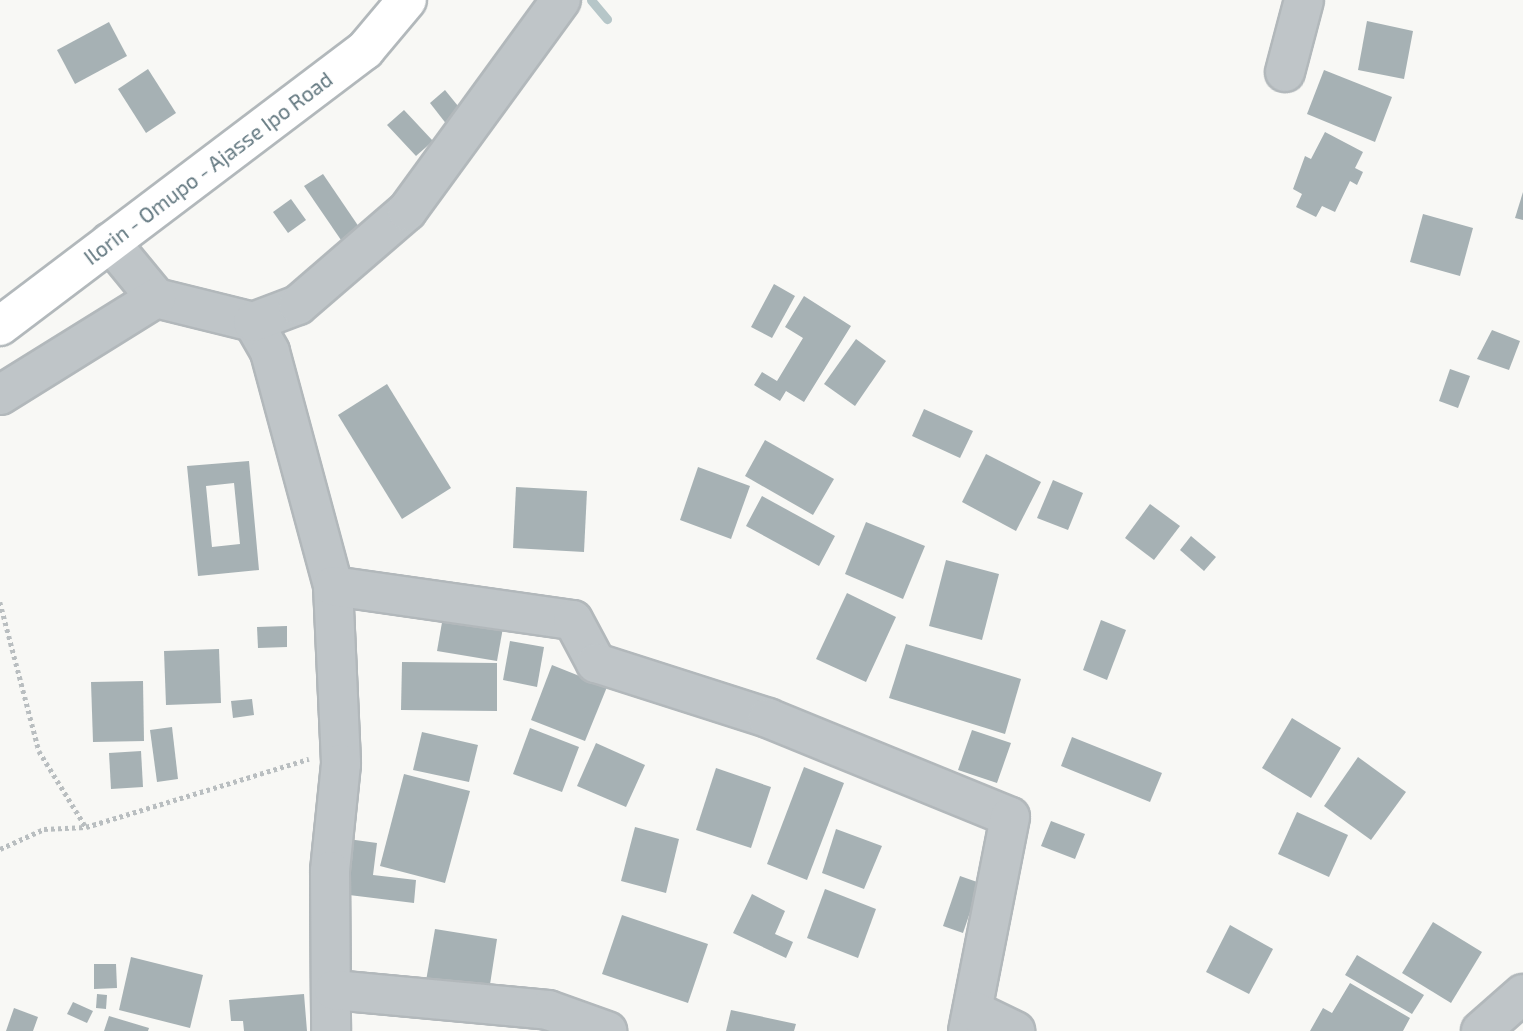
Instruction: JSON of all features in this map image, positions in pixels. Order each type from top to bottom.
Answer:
[{"type":"highway","name":"Ilorin - Omupo - Ajasse Ipo Road","points":[[0,326],[365,50],[407,0]]},
{"type":"street","points":[[110,242],[156,298],[253,322],[298,305],[407,211],[561,0]]},
{"type":"street","points":[[1285,72],[1304,0]]},
{"type":"street","points":[[0,395],[156,298]]},
{"type":"street","points":[[253,322],[270,352],[333,586],[340,750],[330,872],[334,990],[331,1031]]},
{"type":"street","points":[[333,586],[573,620],[596,663],[768,718],[1010,817],[971,1021],[1015,1031]]},
{"type":"street","points":[[334,990],[548,1010],[607,1031]]},
{"type":"street","points":[[1481,1031],[1523,994]]},
{"type":"path","points":[[0,602],[39,751],[86,827]]},
{"type":"path","points":[[0,849],[44,829],[86,827],[340,750]]},
{"type":"building","points":[[1367,21],[1413,31],[1404,79],[1358,70]]},
{"type":"building","points":[[109,22],[127,56],[75,84],[57,50]]},
{"type":"building","points":[[148,69],[176,113],[146,133],[118,89]]},
{"type":"building","points":[[1324,70],[1392,97],[1375,142],[1307,114]]},
{"type":"building","points":[[445,90],[467,117],[451,130],[430,103]]},
{"type":"building","points":[[404,110],[433,141],[416,156],[387,125]]},
{"type":"building","points":[[1325,132],[1363,152],[1355,168],[1363,172],[1357,185],[1350,181],[1335,212],[1322,206],[1316,217],[1296,207],[1302,194],[1293,189],[1305,156],[1311,159]]},
{"type":"building","points":[[323,174],[359,227],[341,240],[304,186]]},
{"type":"building","points":[[1523,192],[1523,220],[1515,218]]},
{"type":"building","points":[[291,199],[306,220],[288,233],[273,212]]},
{"type":"building","points":[[1423,214],[1473,228],[1460,276],[1410,262]]},
{"type":"building","points":[[774,284],[795,296],[772,338],[751,327]]},
{"type":"building","points":[[804,296],[851,326],[804,402],[786,391],[780,401],[754,385],[762,372],[777,381],[803,338],[785,327]]},
{"type":"building","points":[[1492,330],[1520,341],[1509,370],[1477,359]]},
{"type":"building","points":[[856,339],[886,361],[855,406],[824,384]]},
{"type":"building","points":[[1450,369],[1470,376],[1458,408],[1439,401]]},
{"type":"building","points":[[387,384],[451,488],[402,519],[338,415]]},
{"type":"building","points":[[924,409],[973,431],[960,458],[912,436]]},
{"type":"building","points":[[765,440],[834,479],[813,515],[745,476]]},
{"type":"building","points":[[986,454],[1041,482],[1016,531],[962,502]]},
{"type":"building","points":[[249,461],[259,570],[198,576],[187,466]],"holes":[[[234,483],[240,544],[212,547],[206,486]]]},
{"type":"building","points":[[698,467],[750,486],[731,539],[680,520]]},
{"type":"building","points":[[1053,480],[1083,493],[1068,530],[1037,518]]},
{"type":"building","points":[[516,487],[587,491],[584,552],[513,548]]},
{"type":"building","points":[[762,496],[835,536],[819,566],[746,526]]},
{"type":"building","points":[[1150,504],[1180,526],[1154,560],[1125,538]]},
{"type":"building","points":[[866,522],[925,546],[903,599],[845,574]]},
{"type":"building","points":[[1191,536],[1216,557],[1204,571],[1180,550]]},
{"type":"building","points":[[946,560],[999,574],[982,640],[929,626]]},
{"type":"building","points":[[847,593],[896,617],[866,682],[816,659]]},
{"type":"building","points":[[444,611],[504,622],[497,661],[437,651]]},
{"type":"building","points":[[1101,620],[1126,630],[1107,680],[1083,670]]},
{"type":"building","points":[[287,626],[287,647],[258,648],[257,627]]},
{"type":"building","points":[[510,641],[544,647],[537,687],[503,680]]},
{"type":"building","points":[[906,644],[1021,679],[1005,734],[889,698]]},
{"type":"building","points":[[219,649],[221,703],[166,705],[164,651]]},
{"type":"building","points":[[402,662],[497,663],[497,711],[401,710]]},
{"type":"building","points":[[552,665],[607,687],[585,741],[531,720]]},
{"type":"building","points":[[143,681],[144,741],[93,742],[91,682]]},
{"type":"building","points":[[252,699],[254,715],[233,718],[231,701]]},
{"type":"building","points":[[1292,718],[1341,748],[1311,798],[1262,768]]},
{"type":"building","points":[[172,727],[178,779],[157,782],[150,730]]},
{"type":"building","points":[[530,728],[579,747],[562,792],[513,774]]},
{"type":"building","points":[[972,730],[1011,743],[997,783],[958,770]]},
{"type":"building","points":[[422,732],[478,745],[469,782],[413,770]]},
{"type":"building","points":[[1072,737],[1162,773],[1150,802],[1061,766]]},
{"type":"building","points":[[596,743],[645,765],[626,807],[577,786]]},
{"type":"building","points":[[141,751],[143,787],[111,789],[109,753]]},
{"type":"building","points":[[1358,757],[1406,792],[1371,840],[1324,806]]},
{"type":"building","points":[[804,767],[844,783],[807,880],[767,864]]},
{"type":"building","points":[[716,768],[771,787],[751,848],[696,830]]},
{"type":"building","points":[[404,774],[470,791],[445,883],[380,866]]},
{"type":"building","points":[[1297,812],[1348,835],[1329,877],[1278,854]]},
{"type":"building","points":[[1051,821],[1085,834],[1075,859],[1041,846]]},
{"type":"building","points":[[635,827],[679,839],[666,893],[621,881]]},
{"type":"building","points":[[836,829],[882,846],[864,889],[822,873]]},
{"type":"building","points":[[348,839],[377,843],[373,875],[416,880],[414,903],[341,894]]},
{"type":"building","points":[[960,876],[980,883],[963,933],[943,926]]},
{"type":"building","points":[[825,889],[876,909],[858,958],[807,938]]},
{"type":"building","points":[[752,894],[785,911],[775,934],[793,942],[786,958],[733,933]]},
{"type":"building","points":[[622,915],[708,944],[688,1003],[602,974]]},
{"type":"building","points":[[1433,922],[1482,952],[1451,1003],[1402,973]]},
{"type":"building","points":[[1230,925],[1273,949],[1249,994],[1206,972]]},
{"type":"building","points":[[435,929],[497,939],[489,991],[426,981]]},
{"type":"building","points":[[1357,955],[1424,995],[1412,1014],[1345,975]]},
{"type":"building","points":[[131,957],[203,975],[190,1028],[119,1010]]},
{"type":"building","points":[[94,964],[116,964],[117,988],[94,989]]},
{"type":"building","points":[[1350,983],[1410,1018],[1403,1031],[1310,1031],[1323,1008],[1332,1013]]},
{"type":"building","points":[[97,994],[107,995],[106,1009],[96,1008]]},
{"type":"building","points":[[304,994],[307,1031],[244,1031],[243,1021],[231,1021],[229,1000]]},
{"type":"building","points":[[73,1002],[93,1011],[87,1023],[67,1014]]},
{"type":"building","points":[[14,1008],[38,1017],[33,1031],[6,1031]]},
{"type":"building","points":[[731,1010],[796,1024],[794,1031],[726,1031]]},
{"type":"building","points":[[109,1016],[149,1028],[148,1031],[104,1031]]},
{"type":"waterway","points":[[591,0],[607,19]]}]
